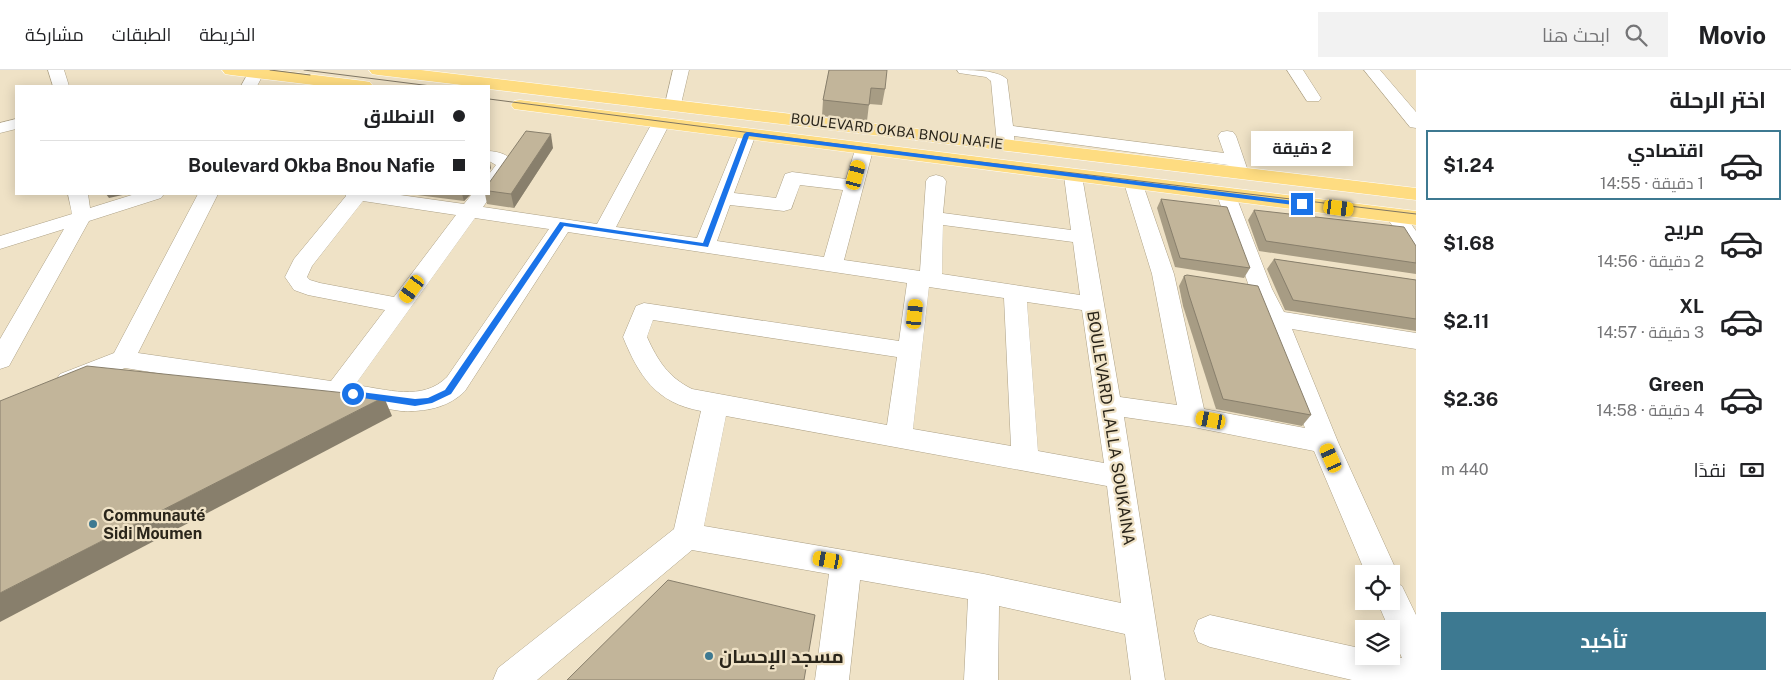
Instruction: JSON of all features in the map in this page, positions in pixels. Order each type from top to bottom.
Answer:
[{"type":"main road","points":[[231,70],[253,80],[346,85]]},
{"type":"main road","name":"BOULEVARD OKBA BNOU NAFIE","points":[[378,70],[673,104],[1006,137],[1237,166],[1416,194]]},
{"type":"main road","name":"BOULEVARD OKBA BNOU NAFIE","points":[[490,101],[864,150],[1406,217]]},
{"type":"street","points":[[56,70],[61,85]]},
{"type":"street","points":[[673,104],[681,70]]},
{"type":"street","points":[[965,70],[990,73],[999,79],[1006,137]]},
{"type":"street","points":[[1295,70],[1313,98]]},
{"type":"street","points":[[1372,70],[1416,123]]},
{"type":"street","points":[[604,230],[661,123]]},
{"type":"street","points":[[0,128],[15,124]]},
{"type":"street","points":[[705,245],[747,134]]},
{"type":"street","points":[[1227,136],[1237,166]]},
{"type":"street","points":[[832,265],[864,150]]},
{"type":"street","points":[[490,156],[498,157],[506,164],[490,185]]},
{"type":"street","name":"BOULEVARD LALLA SOUKAINA","points":[[1073,176],[1081,237],[1120,477],[1148,680]]},
{"type":"street","points":[[723,198],[784,205],[792,178],[853,186]]},
{"type":"street","points":[[899,438],[911,350],[925,278],[936,181]]},
{"type":"street","points":[[1134,183],[1172,276],[1193,417]]},
{"type":"street","points":[[0,360],[82,216],[78,195]]},
{"type":"street","points":[[0,243],[151,195]]},
{"type":"street","points":[[123,359],[207,195]]},
{"type":"street","points":[[355,195],[302,264],[296,277],[302,285],[316,290],[400,305]]},
{"type":"street","points":[[371,195],[476,202],[563,224],[1092,304]]},
{"type":"street","points":[[1227,195],[1261,260],[1251,288],[1276,319],[1324,442],[1378,565]]},
{"type":"street","points":[[337,391],[476,202]]},
{"type":"street","points":[[1406,217],[1416,246]]},
{"type":"street","points":[[933,218],[1081,237]]},
{"type":"street","points":[[45,389],[123,359],[415,403],[429,401],[448,392],[563,224]]},
{"type":"street","points":[[1015,292],[1025,460]]},
{"type":"street","points":[[911,350],[644,312],[635,336],[646,362],[660,382],[670,391],[682,396],[715,405],[1120,477]]},
{"type":"street","points":[[1276,319],[1416,341]]},
{"type":"street","points":[[510,680],[687,536],[715,405]]},
{"type":"street","points":[[1109,405],[1193,417],[1324,442]]},
{"type":"street","points":[[687,536],[984,588],[1140,622]]},
{"type":"street","points":[[832,680],[846,563]]},
{"type":"street","points":[[981,680],[984,588]]},
{"type":"street","points":[[1397,610],[1416,652]]},
{"type":"street","points":[[1210,631],[1416,678]]},
{"type":"building","points":[[829,70],[887,70],[885,89],[871,88],[869,105],[823,100]]},
{"type":"building","points":[[526,131],[551,134],[511,194],[490,191],[490,182]]},
{"type":"building","points":[[1161,199],[1227,207],[1250,268],[1180,258]]},
{"type":"building","points":[[1254,210],[1404,227],[1416,246],[1416,263],[1266,241]]},
{"type":"building","points":[[1274,259],[1416,280],[1416,319],[1293,300]]},
{"type":"building","points":[[1184,276],[1258,286],[1311,415],[1223,399],[1189,295]]},
{"type":"building","name":"Communauté Sidi Moumen","points":[[87,366],[384,397],[0,593],[0,401]]},
{"type":"building","name":"مسجد الإحسان","points":[[668,580],[815,615],[804,680],[567,680]]},
{"type":"tram line","points":[[270,70],[310,75]]},
{"type":"tram line","points":[[304,70],[423,85]]},
{"type":"tram line","points":[[490,99],[914,154],[1416,214]]},
{"type":"place","name":"Communauté Sidi Moumen","points":[[93,524]]},
{"type":"place","name":"مسجد الإحسان","points":[[709,656]]},
{"type":"route","points":[[353,394],[415,403],[429,401],[448,392],[456,384],[563,224],[705,245],[747,134],[1302,204]]}]
